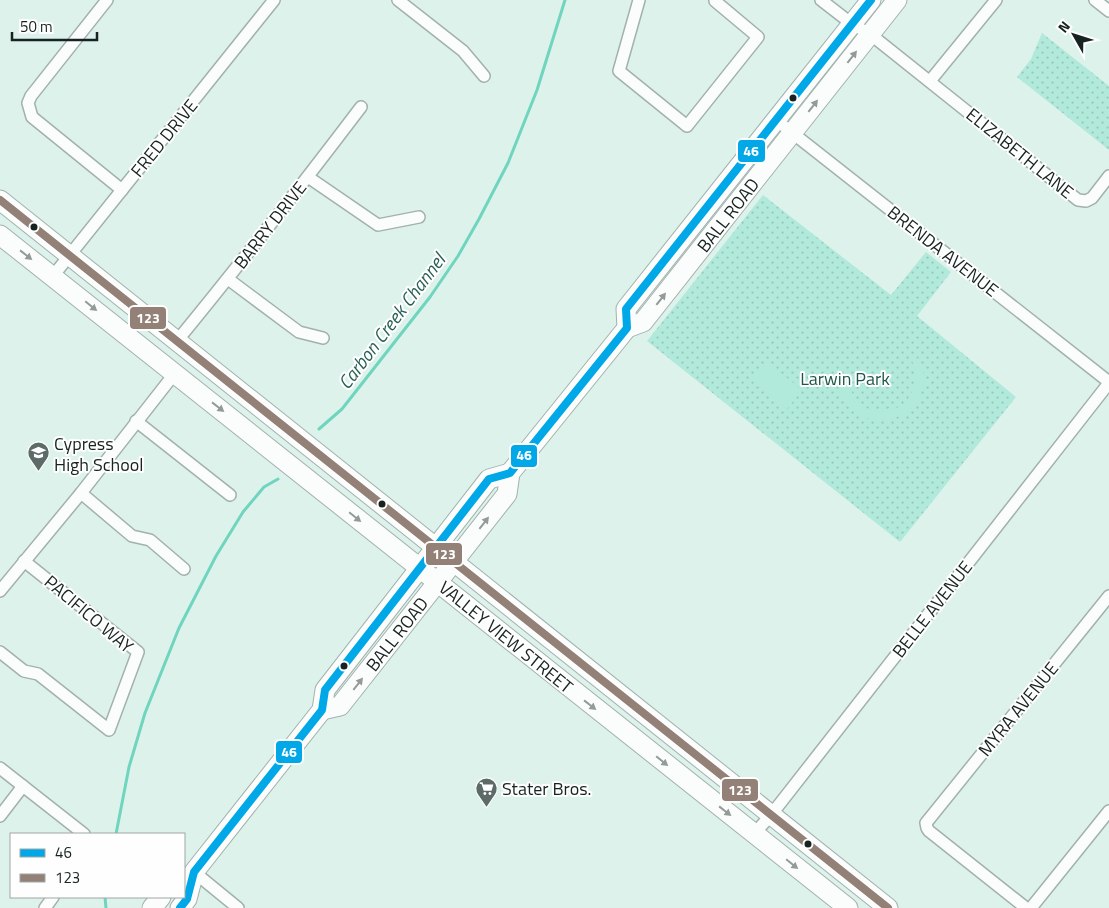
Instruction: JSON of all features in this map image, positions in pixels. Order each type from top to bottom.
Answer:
[{"type":"main road","name":"BALL ROAD","points":[[627,328],[626,309],[871,0]]},
{"type":"main road","name":"BALL ROAD","points":[[322,710],[340,706],[507,494],[510,473],[627,328],[643,322],[897,0]]},
{"type":"main road","name":"VALLEY VIEW STREET","points":[[0,200],[888,908]]},
{"type":"main road","name":"VALLEY VIEW STREET","points":[[0,235],[848,908]]},
{"type":"main road","name":"BALL ROAD","points":[[180,908],[187,899],[189,875],[322,710],[325,690],[489,479],[510,473]]},
{"type":"main road","points":[[152,908],[160,898]]},
{"type":"street","points":[[107,0],[31,96],[28,103],[32,117],[122,190]]},
{"type":"street","name":"FRED DRIVE","points":[[53,276],[274,0]]},
{"type":"street","points":[[398,0],[463,52],[484,76]]},
{"type":"street","points":[[639,0],[619,71],[687,126],[758,36],[715,0]]},
{"type":"street","name":"ELIZABETH LANE","points":[[821,0],[852,24],[870,34],[930,80],[1078,200],[1086,201],[1092,198],[1109,176]]},
{"type":"street","points":[[930,80],[996,0]]},
{"type":"street","points":[[1095,0],[1109,11]]},
{"type":"street","name":"BARRY DRIVE","points":[[176,341],[228,279],[360,107]]},
{"type":"street","name":"BRENDA AVENUE","points":[[776,120],[1109,382]]},
{"type":"street","points":[[308,177],[378,225],[419,217]]},
{"type":"street","points":[[228,279],[299,332],[323,338]]},
{"type":"street","points":[[0,591],[81,493],[175,373]]},
{"type":"street","name":"BELLE AVENUE","points":[[754,834],[771,815],[1109,382]]},
{"type":"street","points":[[136,421],[230,495]]},
{"type":"street","points":[[81,493],[132,536],[150,540],[184,569]]},
{"type":"street","name":"PACIFICO WAY","points":[[0,652],[24,671],[38,674],[109,730],[138,652],[24,561]]},
{"type":"street","name":"MYRA AVENUE","points":[[1026,908],[929,831],[926,823],[1109,596]]},
{"type":"street","points":[[0,768],[83,833]]},
{"type":"street","points":[[0,816],[23,786]]},
{"type":"street","points":[[1031,908],[1109,811]]},
{"type":"street","points":[[189,875],[238,908]]},
{"type":"green space","points":[[1042,33],[1109,86],[1109,150],[1017,77],[1031,59]]},
{"type":"green space","name":"Larwin Park","points":[[763,195],[891,295],[926,252],[951,272],[917,316],[1016,397],[900,542],[647,341]]},
{"type":"green space","points":[[915,358],[919,359],[923,370],[924,377],[921,394],[912,407],[900,416],[885,420],[869,419],[855,413],[844,401],[838,384],[846,375],[853,395],[863,406],[876,411],[889,410],[902,405],[911,394],[915,379],[912,360]]},
{"type":"green space","points":[[767,362],[802,390],[787,409],[752,381]]},
{"type":"waterway","name":"Carbon Creek Channel","points":[[319,429],[342,409],[430,297],[458,256],[508,163],[537,90],[565,0]]},
{"type":"waterway","name":"Carbon Creek Channel","points":[[116,833],[129,767],[145,713],[179,628],[216,556],[243,512],[264,487],[278,479]]},
{"type":"waterway","name":"Carbon Creek Channel","points":[[105,898],[106,908]]},
{"type":"transit line","name":"46","points":[[180,908],[187,899],[194,872],[322,710],[325,690],[489,479],[510,473],[627,328],[626,309],[871,0]]},
{"type":"transit line","name":"123","points":[[0,200],[888,908]]},
{"type":"place","name":"Cypress High School","points":[[38,472]]},
{"type":"place","name":"Stater Bros.","points":[[486,807]]}]
